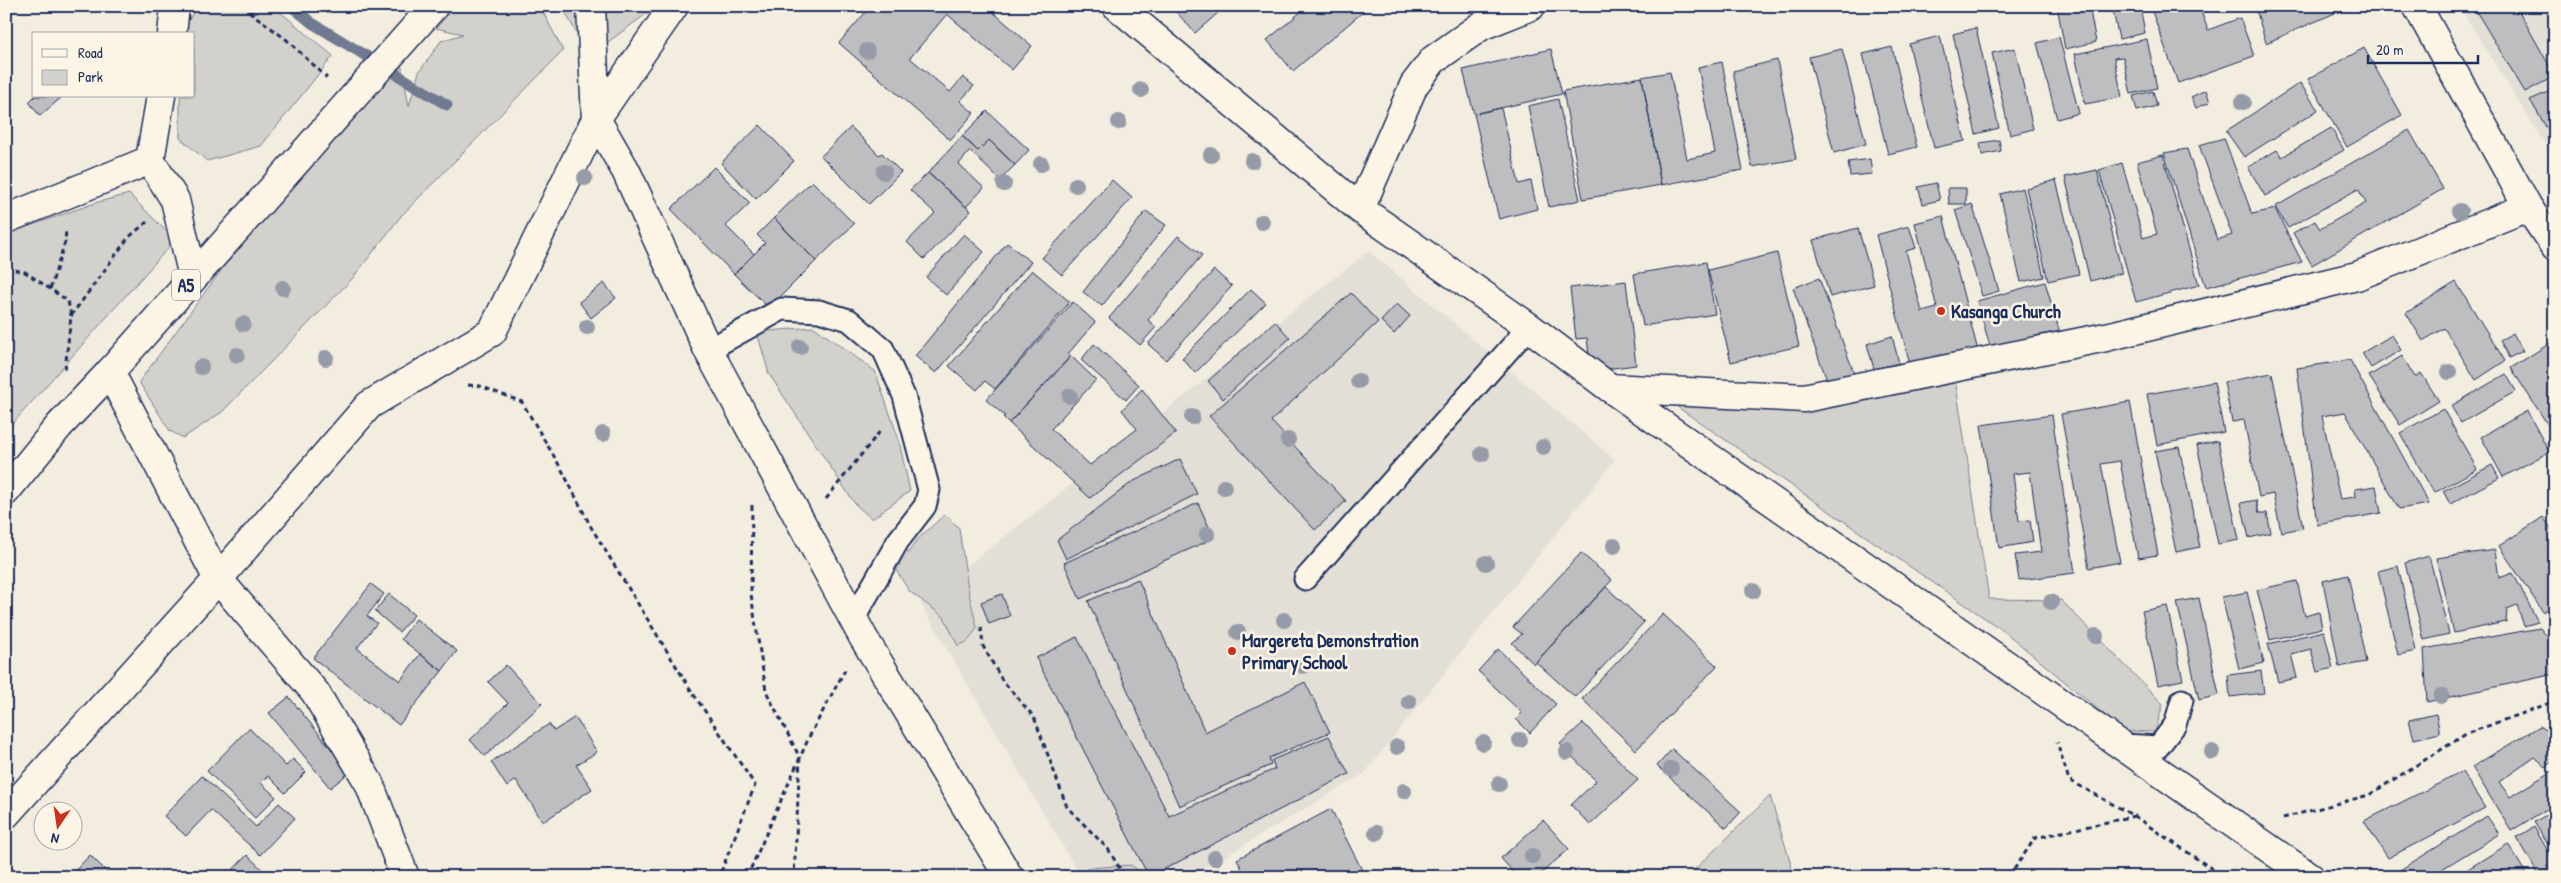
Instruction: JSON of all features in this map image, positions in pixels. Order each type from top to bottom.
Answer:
[{"type":"main road","points":[[172,32],[175,6]]},
{"type":"main road","name":"A5","points":[[6,492],[59,426],[110,372],[434,6]]},
{"type":"main road","points":[[591,6],[596,119],[626,171],[708,350],[858,628],[1009,877]]},
{"type":"main road","points":[[6,814],[218,579],[369,404],[492,332],[596,119],[674,6]]},
{"type":"main road","points":[[1117,6],[1360,208],[1528,327],[1610,388],[2243,828],[2310,877]]},
{"type":"main road","points":[[1360,208],[1414,85],[1433,60],[1480,16],[1531,6]]},
{"type":"main road","points":[[2417,6],[2528,207],[2555,247]]},
{"type":"main road","points":[[161,98],[150,160],[175,200],[193,277]]},
{"type":"main road","points":[[6,219],[150,160]]},
{"type":"main road","points":[[1610,388],[1804,398],[2106,337],[2357,276],[2528,207]]},
{"type":"main road","points":[[110,372],[218,579],[315,692],[369,783],[405,877]]},
{"type":"lane","points":[[708,350],[782,309],[819,311],[849,320],[883,349],[904,396],[929,490],[925,506],[898,541],[858,628]]},
{"type":"lane","points":[[1305,579],[1528,327]]},
{"type":"lane","points":[[2124,745],[2158,747],[2175,725],[2182,700]]},
{"type":"path","points":[[242,6],[360,91]]},
{"type":"path","points":[[50,289],[64,242],[70,194]]},
{"type":"path","points":[[71,316],[128,238],[175,200]]},
{"type":"path","points":[[6,268],[25,272],[68,301],[71,316],[65,371]]},
{"type":"path","points":[[461,385],[480,386],[522,402],[562,470],[596,536],[692,692],[755,786],[719,877]]},
{"type":"path","points":[[804,527],[874,441],[904,396]]},
{"type":"path","points":[[752,498],[751,594],[766,691],[800,758],[794,877]]},
{"type":"path","points":[[981,627],[983,646],[1002,680],[1034,717],[1067,806],[1108,849],[1125,877]]},
{"type":"path","points":[[747,877],[858,628]]},
{"type":"path","points":[[2243,828],[2369,795],[2466,734],[2555,701]]},
{"type":"path","points":[[2055,737],[2070,780],[2134,816],[2224,877]]},
{"type":"path","points":[[2009,877],[2035,838],[2134,816]]},
{"type":"shaded area","points":[[2459,6],[2555,6],[2555,160]]},
{"type":"shaded area","points":[[1369,251],[1615,460],[1364,774],[1190,877],[1081,877],[920,603]]},
{"type":"green space","points":[[197,6],[273,6],[333,56],[261,146],[207,161],[180,138],[180,98],[195,98],[195,32],[182,32]]},
{"type":"green space","points":[[456,6],[540,6],[563,51],[401,216],[352,279],[222,412],[183,438],[170,431],[139,382],[225,265],[401,63],[409,106],[419,72],[441,41],[463,34],[436,28]]},
{"type":"green space","points":[[562,6],[657,6],[589,56]]},
{"type":"green space","points":[[129,194],[175,240],[6,431],[6,234],[98,202]]},
{"type":"green space","points":[[814,327],[875,371],[898,437],[910,491],[872,519],[855,504],[769,374],[757,332]]},
{"type":"green space","points":[[1953,366],[1989,599],[2061,600],[2163,704],[2155,732],[2124,731],[2005,632],[1660,395],[1799,402]]},
{"type":"green space","points":[[945,514],[959,528],[968,589],[977,628],[968,641],[958,646],[944,617],[909,591],[896,570],[917,540]]},
{"type":"green space","points":[[1770,796],[1790,861],[1791,877],[1687,877]]},
{"type":"green space","points":[[1131,865],[1147,877],[1079,877],[1088,868]]},
{"type":"building","points":[[871,6],[986,6],[1032,46],[1012,70],[947,14],[910,58],[950,92],[963,77],[974,86],[960,101],[974,113],[950,140],[839,43]]},
{"type":"building","points":[[1171,6],[1226,6],[1195,33]]},
{"type":"building","points":[[1308,6],[1360,6],[1364,11],[1293,71],[1267,40]]},
{"type":"building","points":[[2057,6],[2089,6],[2096,42],[2065,49]]},
{"type":"building","points":[[2112,6],[2140,6],[2145,33],[2119,39]]},
{"type":"building","points":[[2150,6],[2199,6],[2208,30],[2240,18],[2254,56],[2178,83]]},
{"type":"building","points":[[2255,6],[2331,6],[2335,13],[2266,43]]},
{"type":"building","points":[[2473,6],[2516,6],[2555,76],[2525,92]]},
{"type":"building","points":[[1976,28],[1999,128],[1976,134],[1953,34]]},
{"type":"building","points":[[1940,36],[1965,141],[1934,148],[1909,44]]},
{"type":"building","points":[[2059,37],[2079,113],[2057,119],[2037,43]]},
{"type":"building","points":[[2147,39],[2157,88],[2131,94],[2123,57],[2114,58],[2122,97],[2085,104],[2075,54]]},
{"type":"building","points":[[1892,47],[1917,147],[1888,154],[1863,54]]},
{"type":"building","points":[[2015,48],[2033,129],[2010,135],[1992,53]]},
{"type":"building","points":[[2364,48],[2402,115],[2347,147],[2308,79]]},
{"type":"building","points":[[1551,49],[1562,94],[1474,114],[1463,70]]},
{"type":"building","points":[[1842,49],[1866,144],[1834,153],[1809,57]]},
{"type":"building","points":[[1777,60],[1796,159],[1752,167],[1733,71]]},
{"type":"building","points":[[1722,62],[1743,170],[1661,185],[1642,77],[1670,72],[1687,159],[1715,153],[1698,67]]},
{"type":"building","points":[[1642,77],[1661,185],[1583,199],[1563,91]]},
{"type":"building","points":[[2300,83],[2318,110],[2244,157],[2226,131]]},
{"type":"building","points":[[2555,89],[2555,142],[2530,100]]},
{"type":"building","points":[[2206,90],[2210,102],[2196,108],[2191,97]]},
{"type":"building","points":[[2153,91],[2157,106],[2137,111],[2133,96]]},
{"type":"building","points":[[33,98],[61,98],[40,116],[29,102]]},
{"type":"building","points":[[1558,99],[1580,200],[1549,207],[1528,106]]},
{"type":"building","points":[[1501,108],[1519,184],[1531,181],[1537,209],[1499,219],[1474,114]]},
{"type":"building","points":[[987,111],[1029,150],[1015,165],[989,140],[978,151],[962,136]]},
{"type":"building","points":[[760,125],[794,161],[756,199],[721,163]]},
{"type":"building","points":[[851,127],[879,155],[882,153],[901,172],[869,204],[821,156]]},
{"type":"building","points":[[2331,128],[2344,150],[2265,196],[2248,167],[2277,150],[2282,157]]},
{"type":"building","points":[[2409,130],[2443,189],[2312,265],[2293,233],[2315,221],[2320,229],[2366,203],[2358,189],[2288,228],[2275,207]]},
{"type":"building","points":[[962,136],[978,151],[989,140],[1015,165],[1000,180],[970,151],[959,164],[984,188],[966,207],[928,173]]},
{"type":"building","points":[[2224,138],[2252,214],[2275,209],[2302,262],[2206,287],[2164,153],[2187,149],[2217,240],[2232,235],[2199,145]]},
{"type":"building","points":[[1999,140],[2001,151],[1982,155],[1980,143]]},
{"type":"building","points":[[2163,155],[2199,285],[2136,302],[2099,170],[2122,163],[2143,238],[2157,234],[2137,162]]},
{"type":"building","points":[[1870,159],[1872,174],[1850,176],[1848,162]]},
{"type":"building","points":[[714,167],[750,203],[726,226],[754,254],[734,274],[671,209]]},
{"type":"building","points":[[2097,170],[2122,273],[2090,281],[2065,177]]},
{"type":"building","points":[[928,173],[971,211],[924,259],[907,242],[935,213],[910,190]]},
{"type":"building","points":[[1112,180],[1132,198],[1062,275],[1042,258]]},
{"type":"building","points":[[2056,180],[2079,274],[2048,281],[2026,188]]},
{"type":"building","points":[[812,181],[854,224],[816,261],[774,218]]},
{"type":"building","points":[[1936,183],[1940,200],[1923,204],[1918,187]]},
{"type":"building","points":[[1948,188],[1966,188],[1966,204],[1949,204]]},
{"type":"building","points":[[2023,188],[2044,277],[2021,282],[2000,194]]},
{"type":"building","points":[[1972,204],[1999,291],[1982,296],[1955,210]]},
{"type":"building","points":[[1146,211],[1166,225],[1102,306],[1083,292]]},
{"type":"building","points":[[1943,216],[1978,351],[1911,368],[1876,235],[1909,226],[1916,248],[1906,251],[1922,312],[1937,308],[1915,223]]},
{"type":"building","points":[[774,218],[816,261],[769,308],[734,274],[765,243],[757,235]]},
{"type":"building","points":[[1858,228],[1874,285],[1830,297],[1813,240]]},
{"type":"building","points":[[964,234],[984,252],[946,295],[926,277]]},
{"type":"building","points":[[1178,236],[1202,255],[1148,320],[1156,327],[1140,345],[1109,318]]},
{"type":"building","points":[[1007,243],[1031,262],[936,373],[915,356]]},
{"type":"building","points":[[1777,253],[1799,346],[1731,362],[1708,270]]},
{"type":"building","points":[[1706,262],[1715,314],[1643,326],[1634,274]]},
{"type":"building","points":[[1032,270],[1070,302],[995,389],[985,381],[977,390],[949,366]]},
{"type":"building","points":[[1214,270],[1232,286],[1166,360],[1148,344]]},
{"type":"building","points":[[1819,278],[1854,373],[1828,383],[1793,288]]},
{"type":"building","points":[[1626,281],[1636,365],[1591,371],[1587,338],[1576,339],[1570,288]]},
{"type":"building","points":[[2045,282],[2060,333],[1992,353],[1977,301]]},
{"type":"building","points":[[2456,282],[2505,361],[2476,380],[2444,328],[2423,341],[2406,313]]},
{"type":"building","points":[[604,283],[616,298],[591,318],[579,302]]},
{"type":"building","points":[[1251,289],[1266,303],[1195,373],[1182,358]]},
{"type":"building","points":[[1351,293],[1378,322],[1271,421],[1346,501],[1315,530],[1209,416]]},
{"type":"building","points":[[1073,302],[1095,322],[1068,354],[1071,356],[1009,423],[1003,417],[1005,416],[986,400]]},
{"type":"building","points":[[1397,304],[1410,316],[1394,334],[1381,321]]},
{"type":"building","points":[[1275,321],[1290,338],[1223,399],[1208,381]]},
{"type":"building","points":[[2513,333],[2523,351],[2509,358],[2500,340]]},
{"type":"building","points":[[2392,335],[2401,350],[2371,368],[2362,353]]},
{"type":"building","points":[[1892,336],[1899,363],[1874,369],[1867,344]]},
{"type":"building","points":[[2555,340],[2555,436],[2511,368]]},
{"type":"building","points":[[1094,344],[1139,385],[1126,400],[1081,360]]},
{"type":"building","points":[[1071,356],[1096,380],[1051,429],[1090,465],[1137,429],[1122,410],[1142,389],[1176,433],[1090,498],[1009,423]]},
{"type":"building","points":[[2402,356],[2415,377],[2421,373],[2439,401],[2400,425],[2369,376]]},
{"type":"building","points":[[2350,360],[2429,504],[2399,509],[2345,412],[2322,416],[2340,499],[2356,497],[2355,489],[2376,486],[2381,513],[2317,525],[2297,368]]},
{"type":"building","points":[[2272,373],[2303,528],[2281,532],[2273,494],[2259,497],[2244,420],[2232,422],[2224,382]]},
{"type":"building","points":[[2506,374],[2516,391],[2461,423],[2451,406]]},
{"type":"building","points":[[2214,382],[2224,432],[2157,445],[2147,394]]},
{"type":"building","points":[[2130,402],[2158,555],[2138,558],[2120,461],[2101,464],[2120,562],[2089,568],[2061,414]]},
{"type":"building","points":[[2443,409],[2477,469],[2434,493],[2400,433]]},
{"type":"building","points":[[2527,411],[2549,452],[2503,477],[2481,437]]},
{"type":"building","points":[[2052,415],[2075,573],[2019,580],[2015,555],[2041,552],[2030,472],[2013,474],[2019,521],[2030,520],[2033,542],[1999,548],[1981,425]]},
{"type":"building","points":[[2218,441],[2239,540],[2218,544],[2197,445]]},
{"type":"building","points":[[2179,447],[2200,547],[2176,552],[2155,451]]},
{"type":"building","points":[[1180,459],[1197,494],[1066,559],[1057,540],[1132,482]]},
{"type":"building","points":[[2492,465],[2499,478],[2450,504],[2443,491]]},
{"type":"building","points":[[2256,500],[2259,513],[2267,513],[2271,533],[2249,538],[2241,503]]},
{"type":"building","points":[[1198,503],[1214,538],[1080,599],[1064,563]]},
{"type":"building","points":[[2543,517],[2555,534],[2555,604],[2543,612],[2499,546]]},
{"type":"building","points":[[2495,550],[2499,578],[2513,573],[2538,622],[2524,626],[2517,605],[2507,609],[2506,622],[2454,633],[2436,558]]},
{"type":"building","points":[[1581,553],[1612,580],[1534,664],[1512,643],[1522,634],[1513,627]]},
{"type":"building","points":[[2429,556],[2449,634],[2424,640],[2405,563]]},
{"type":"building","points":[[2398,566],[2416,651],[2398,655],[2378,571]]},
{"type":"building","points":[[2348,575],[2366,662],[2339,667],[2323,581]]},
{"type":"building","points":[[1138,579],[1205,732],[1305,682],[1330,732],[1269,758],[1271,765],[1179,806],[1088,601]]},
{"type":"building","points":[[2297,581],[2305,616],[2319,612],[2322,628],[2270,640],[2257,590]]},
{"type":"building","points":[[371,584],[384,594],[367,616],[377,623],[357,648],[400,681],[420,654],[442,671],[399,725],[313,658]]},
{"type":"building","points":[[1606,587],[1644,622],[1575,697],[1536,662]]},
{"type":"building","points":[[2247,592],[2264,663],[2239,669],[2222,597]]},
{"type":"building","points":[[389,594],[414,615],[399,632],[375,611]]},
{"type":"building","points":[[1002,594],[1010,616],[989,624],[981,602]]},
{"type":"building","points":[[2199,598],[2219,695],[2199,700],[2177,602]]},
{"type":"building","points":[[2167,606],[2183,680],[2158,685],[2142,611]]},
{"type":"building","points":[[1663,614],[1717,666],[1636,750],[1582,699]]},
{"type":"building","points":[[416,619],[457,651],[442,671],[401,639]]},
{"type":"building","points":[[2540,628],[2555,646],[2555,674],[2427,702],[2424,649]]},
{"type":"building","points":[[2324,631],[2333,668],[2317,672],[2311,649],[2291,654],[2297,678],[2278,682],[2268,644]]},
{"type":"building","points":[[1077,637],[1169,816],[1275,769],[1272,760],[1329,736],[1349,774],[1149,877],[1036,658]]},
{"type":"building","points":[[1498,649],[1556,704],[1530,733],[1516,719],[1522,713],[1478,671]]},
{"type":"building","points":[[506,665],[542,704],[485,756],[470,740],[508,703],[488,682]]},
{"type":"building","points":[[2261,671],[2264,693],[2230,697],[2228,675]]},
{"type":"building","points":[[289,697],[350,772],[330,788],[269,713]]},
{"type":"building","points":[[2436,714],[2440,733],[2414,739],[2409,720]]},
{"type":"building","points":[[575,717],[597,752],[576,765],[592,789],[543,822],[516,780],[507,787],[491,762],[549,724],[554,731]]},
{"type":"building","points":[[1583,723],[1638,780],[1590,825],[1571,805],[1596,781],[1560,744]]},
{"type":"building","points":[[2540,726],[2555,736],[2555,760],[2546,767],[2535,757],[2499,782],[2510,797],[2555,769],[2555,804],[2511,831],[2472,767]]},
{"type":"building","points":[[249,728],[286,766],[293,759],[306,772],[285,793],[268,776],[261,783],[276,797],[255,818],[207,771]]},
{"type":"building","points":[[1672,749],[1741,812],[1726,828],[1657,766]]},
{"type":"building","points":[[2462,772],[2485,808],[2388,858],[2364,821]]},
{"type":"building","points":[[202,776],[256,827],[279,803],[295,818],[260,855],[211,810],[186,836],[164,816]]},
{"type":"building","points":[[1331,809],[1364,874],[1359,877],[1246,877],[1237,859]]},
{"type":"building","points":[[2555,810],[2555,845],[2550,848],[2534,822]]},
{"type":"building","points":[[2487,816],[2499,834],[2429,877],[2397,877],[2395,873]]},
{"type":"building","points":[[1543,820],[1569,849],[1537,877],[1517,877],[1501,858]]},
{"type":"building","points":[[2534,827],[2555,863],[2555,870],[2543,877],[2540,877],[2517,837]]},
{"type":"building","points":[[2508,844],[2528,877],[2455,877]]},
{"type":"building","points":[[90,855],[112,877],[69,877]]},
{"type":"building","points":[[247,855],[269,876],[226,877]]},
{"type":"waterway","points":[[291,6],[312,23],[447,105]]},
{"type":"place","name":"Kasanga Church","points":[[1941,311]]},
{"type":"place","name":"Margereta Demonstration Primary School","points":[[1232,651]]}]
